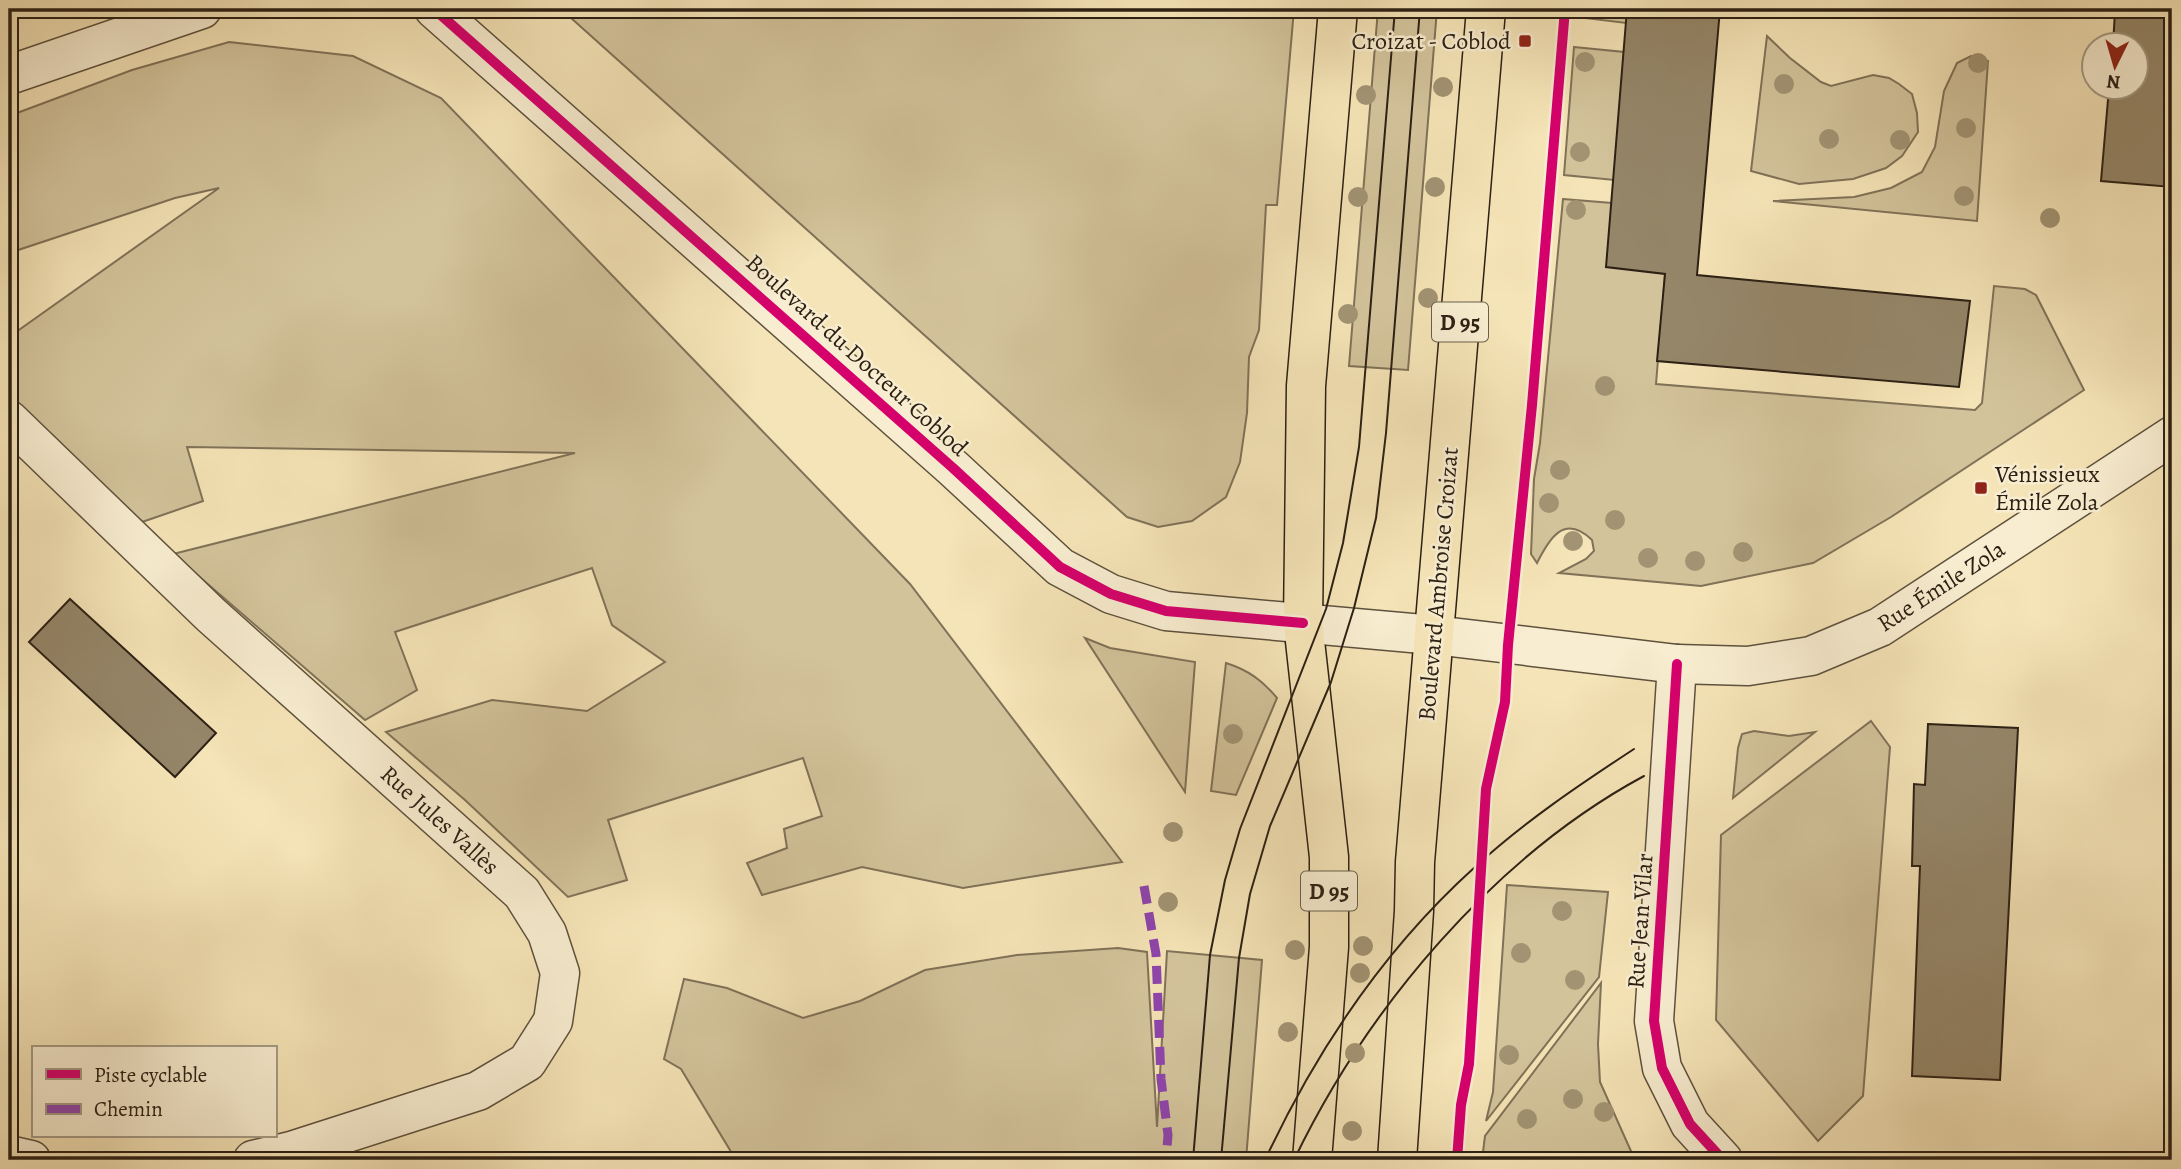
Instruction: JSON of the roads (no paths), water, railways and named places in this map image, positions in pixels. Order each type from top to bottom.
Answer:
[{"type":"main road","name":"D 95","points":[[1312,1160],[1328,947],[1329,857],[1303,623],[1306,386],[1338,9]]},
{"type":"main road","name":"Boulevard Ambroise Croizat","points":[[1397,1160],[1415,862],[1486,9]]},
{"type":"street","points":[[9,75],[202,9]]},
{"type":"street","name":"Boulevard du Docteur Coblod","points":[[434,9],[943,459],[1060,567],[1111,594],[1167,611],[1434,635]]},
{"type":"street","name":"Rue Jules Vallès","points":[[9,420],[211,615],[522,893],[547,933],[560,972],[554,1021],[527,1062],[478,1091],[291,1151],[253,1160]]},
{"type":"street","name":"Rue Émile Zola","points":[[1434,635],[1677,664],[1748,666],[1811,656],[1880,627],[2172,436]]},
{"type":"street","name":"Rue Jean Vilar","points":[[1677,664],[1654,1021],[1662,1068],[1667,1079],[1690,1124],[1723,1160]]},
{"type":"street","points":[[9,1155],[32,1160]]},
{"type":"tram line","points":[[1193,1160],[1210,955],[1225,880],[1240,829],[1326,609],[1343,543],[1359,447],[1395,9]]},
{"type":"tram line","points":[[1221,1160],[1239,958],[1250,894],[1270,826],[1331,682],[1354,608],[1376,518],[1386,433],[1420,9]]},
{"type":"tram line","points":[[1265,1160],[1285,1119],[1330,1041],[1355,1003],[1411,932],[1475,867],[1532,819],[1634,749]]},
{"type":"tram line","points":[[1294,1160],[1358,1047],[1397,993],[1440,941],[1487,893],[1536,849],[1589,810],[1644,776]]},
{"type":"place","name":"Croizat - Coblod","points":[[1525,41]]},
{"type":"place","name":"Vénissieux Émile Zola","points":[[1981,488]]}]
